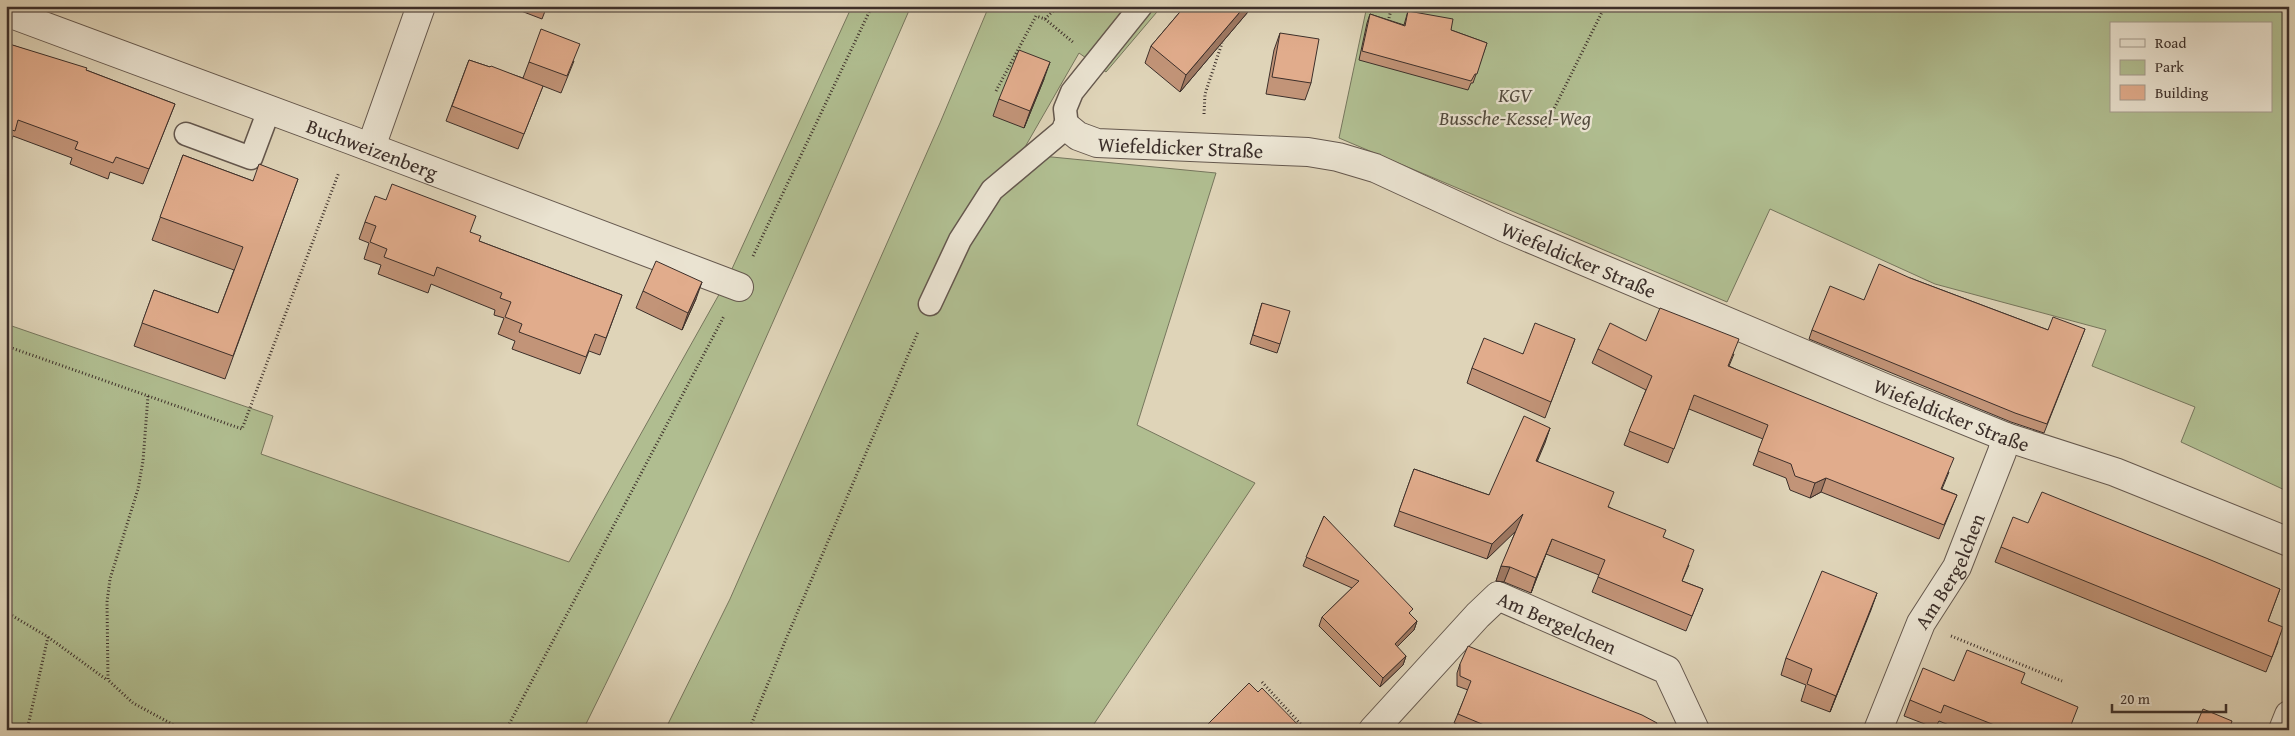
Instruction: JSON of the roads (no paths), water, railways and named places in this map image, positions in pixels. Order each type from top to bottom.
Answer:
[{"type":"street","points":[[361,143],[421,6]]},
{"type":"street","name":"Buchweizenberg","points":[[6,12],[361,143],[739,287]]},
{"type":"street","name":"Wiefeldicker Straße","points":[[1067,127],[1078,136],[1097,143],[1308,152],[1338,157],[1375,168],[1503,227],[2006,437],[2115,472],[2289,542]]},
{"type":"street","name":"Am Bergelchen","points":[[1878,730],[1921,623],[1957,567],[2002,452],[2006,437]]},
{"type":"street","name":"Am Bergelchen","points":[[1373,730],[1478,615],[1498,596],[1667,670],[1695,730]]},
{"type":"street","points":[[2283,730],[2289,715]]},
{"type":"lane","points":[[930,304],[960,240],[992,190],[1067,127],[1065,109],[1072,92],[1096,60],[1142,6]]},
{"type":"lane","points":[[186,134],[251,158],[269,110]]},
{"type":"park label","name":"KGV Bussche-Kessel-Weg","points":[[1515,106]]}]
